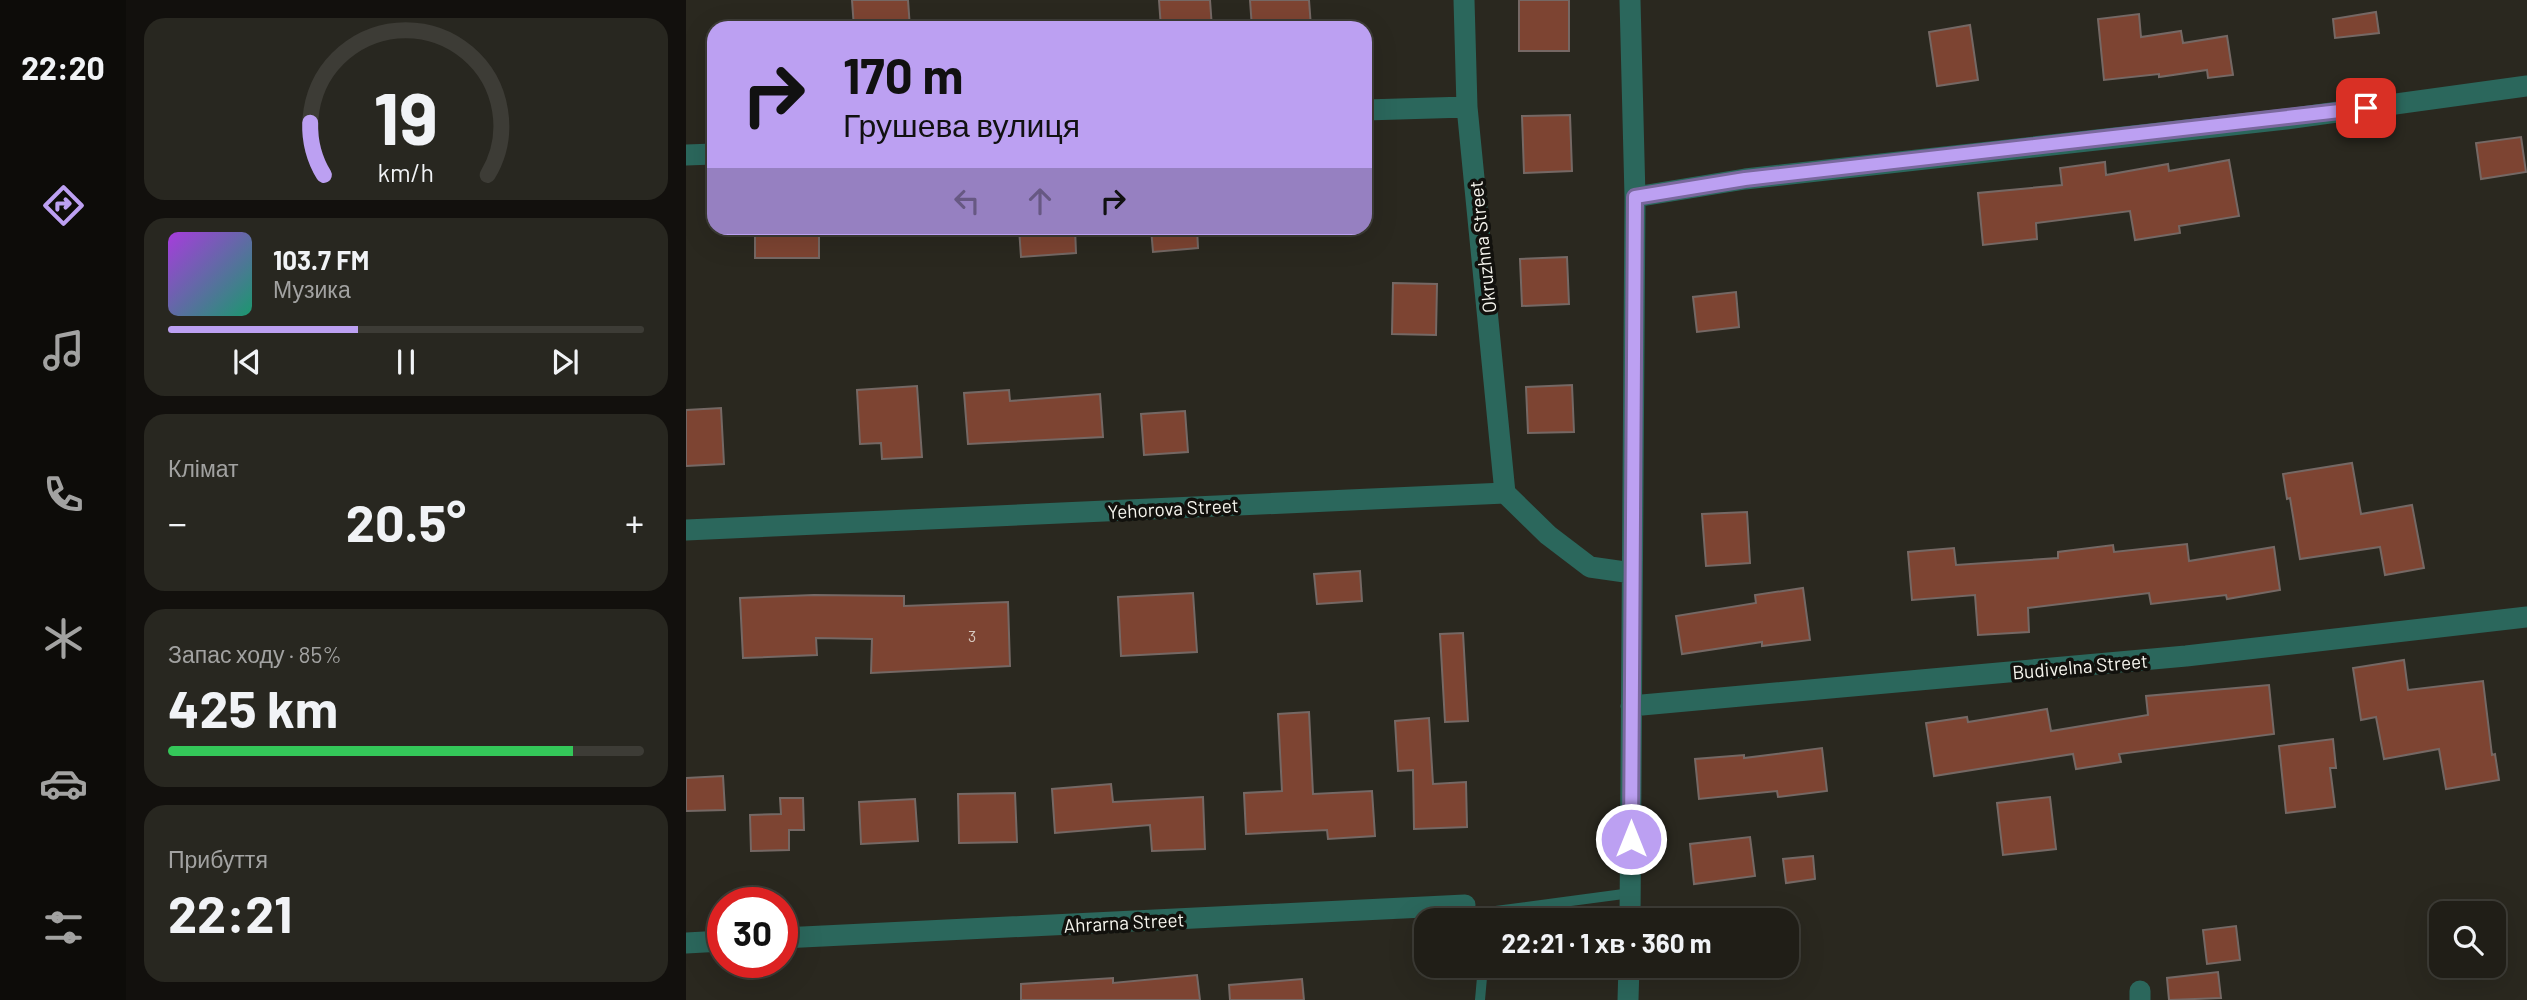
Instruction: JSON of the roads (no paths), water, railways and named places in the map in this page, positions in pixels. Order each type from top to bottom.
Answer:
[{"type":"street","name":"Okruzhna Street","points":[[1464,0],[1467,107],[1505,493]]},
{"type":"street","points":[[1630,0],[1635,197],[1630,908]]},
{"type":"street","points":[[1635,197],[1745,179],[2260,122],[2527,86]]},
{"type":"street","points":[[1372,110],[1467,107]]},
{"type":"street","points":[[686,155],[707,154]]},
{"type":"street","points":[[1505,493],[1548,535],[1590,567],[1632,573]]},
{"type":"street","name":"Yehorova Street","points":[[686,530],[1505,493]]},
{"type":"street","name":"Budivelna Street","points":[[1631,706],[2186,656],[2527,617]]},
{"type":"street","name":"Ahrarna Street","points":[[798,937],[1465,905]]},
{"type":"street","points":[[686,943],[707,942]]},
{"type":"street","points":[[1628,1000],[1629,978]]},
{"type":"lane","points":[[1517,908],[1631,892]]},
{"type":"lane","points":[[1480,1000],[1482,978]]}]
